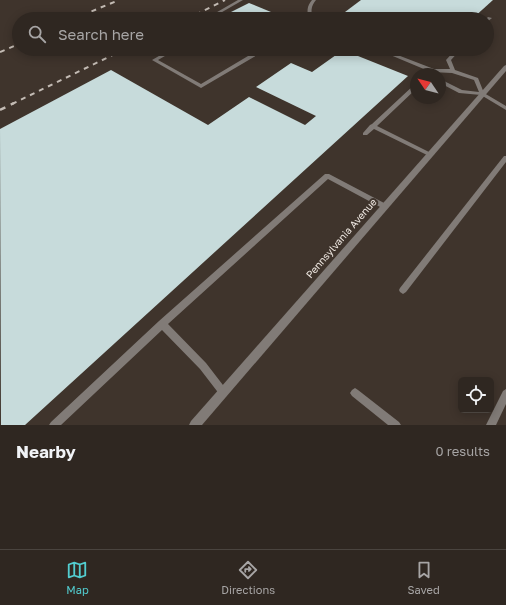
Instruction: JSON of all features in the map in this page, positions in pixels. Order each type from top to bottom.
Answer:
[{"type":"street","name":"Pennsylvania Avenue","points":[[195,425],[506,67]]},
{"type":"lane","points":[[219,12],[241,0]]},
{"type":"lane","points":[[308,12],[310,4],[314,0]]},
{"type":"lane","points":[[162,56],[154,60],[201,86],[253,56]]},
{"type":"lane","points":[[394,56],[422,68]]},
{"type":"lane","points":[[452,56],[448,60],[453,71]]},
{"type":"lane","points":[[446,72],[453,71],[476,79],[482,94]]},
{"type":"lane","points":[[446,84],[461,92],[482,94],[506,108]]},
{"type":"lane","points":[[365,134],[410,91]]},
{"type":"lane","points":[[372,126],[429,154]]},
{"type":"lane","points":[[403,290],[506,158]]},
{"type":"lane","points":[[54,425],[162,324],[328,176],[384,206]]},
{"type":"lane","points":[[162,324],[203,366],[223,392]]},
{"type":"lane","points":[[355,393],[396,425]]},
{"type":"lane","points":[[491,425],[506,394]]},
{"type":"building","points":[[361,0],[493,0],[480,12],[345,12]]},
{"type":"building","points":[[249,3],[271,12],[231,12]]},
{"type":"building","points":[[335,56],[358,56],[408,76],[25,425],[1,425],[0,129],[111,70],[208,125],[249,97],[305,125],[316,116],[256,87],[291,63],[312,72]]},
{"type":"railway","points":[[90,12],[119,0]]},
{"type":"railway","points":[[201,12],[225,0]]},
{"type":"railway","points":[[0,52],[12,47]]},
{"type":"railway","points":[[12,104],[111,56]]},
{"type":"railway","points":[[0,110],[12,104]]}]
